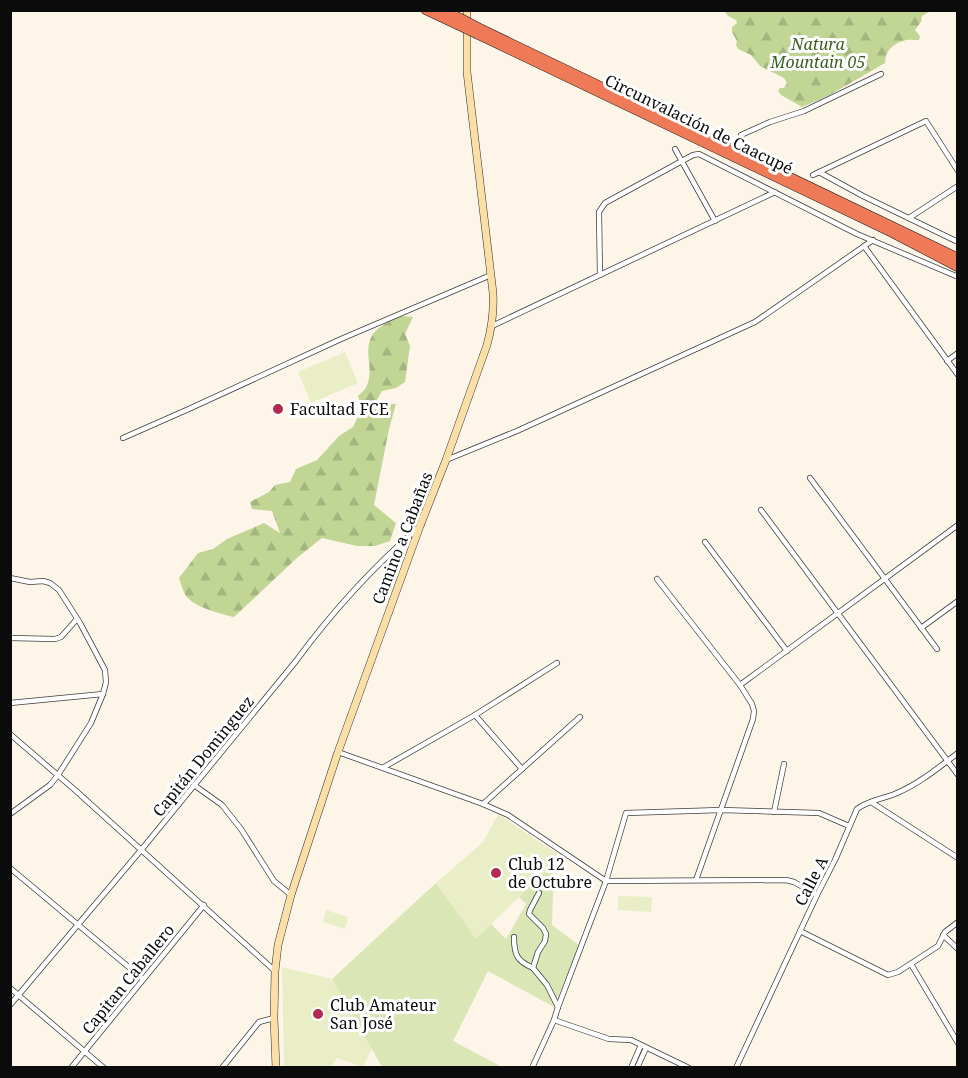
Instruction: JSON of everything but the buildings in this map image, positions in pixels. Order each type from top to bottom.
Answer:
[{"type":"highway","name":"Circunvalación de Caacupé","points":[[426,10],[462,18]]},
{"type":"highway","name":"Circunvalación de Caacupé","points":[[443,10],[462,18],[478,31],[880,227],[944,260],[957,274]]},
{"type":"highway","name":"Circunvalación de Caacupé","points":[[478,31],[957,258]]},
{"type":"street","name":"Camino a Cabañas","points":[[276,1067],[275,971],[278,945],[291,895],[338,752],[488,345],[492,326],[494,310],[491,275],[462,18]]},
{"type":"street","points":[[741,135],[770,122],[804,111],[881,74]]},
{"type":"street","points":[[813,175],[926,121],[957,171]]},
{"type":"street","points":[[675,149],[715,220]]},
{"type":"street","points":[[600,275],[599,212],[602,206],[693,155],[699,154],[857,234],[957,274]]},
{"type":"street","points":[[819,172],[957,242]]},
{"type":"street","points":[[909,218],[957,186]]},
{"type":"street","points":[[492,326],[775,192]]},
{"type":"street","points":[[446,460],[517,431],[755,322],[873,240]]},
{"type":"street","points":[[864,246],[957,375]]},
{"type":"street","points":[[123,438],[341,339],[491,275]]},
{"type":"street","points":[[947,361],[957,353]]},
{"type":"street","points":[[810,478],[937,649]]},
{"type":"street","points":[[761,510],[957,776]]},
{"type":"street","points":[[740,685],[957,525]]},
{"type":"street","name":"Capitán Dominguez","points":[[10,1005],[142,849],[319,630],[355,589],[420,526]]},
{"type":"street","points":[[705,542],[787,651]]},
{"type":"street","points":[[10,578],[30,582],[43,581],[50,583],[58,590],[105,670],[106,682],[91,723],[58,775],[50,784],[10,814]]},
{"type":"street","points":[[657,579],[740,685],[753,704],[754,711],[696,880]]},
{"type":"street","points":[[921,628],[957,602]]},
{"type":"street","points":[[10,638],[55,639],[61,637],[77,619]]},
{"type":"street","points":[[384,767],[475,715],[557,663]]},
{"type":"street","points":[[10,703],[103,694]]},
{"type":"street","points":[[475,715],[522,769]]},
{"type":"street","points":[[483,804],[580,717]]},
{"type":"street","points":[[10,734],[142,849],[275,971]]},
{"type":"street","points":[[10,746],[18,740]]},
{"type":"street","points":[[338,752],[384,767],[508,815],[606,881],[786,880],[817,895]]},
{"type":"street","name":"Calle A","points":[[736,1068],[857,809],[906,789],[957,753]]},
{"type":"street","points":[[774,812],[784,764]]},
{"type":"street","points":[[194,785],[222,805],[241,829],[274,881],[291,895]]},
{"type":"street","points":[[871,802],[957,858]]},
{"type":"street","points":[[532,1068],[554,1020],[606,881],[626,813],[721,810],[819,813],[849,826]]},
{"type":"street","points":[[10,868],[143,980]]},
{"type":"street","points":[[533,968],[546,934],[530,914],[539,893]]},
{"type":"street","name":"Capitan Caballero","points":[[71,1068],[204,905]]},
{"type":"street","points":[[800,931],[888,975],[898,972],[938,946],[945,932],[957,922]]},
{"type":"street","points":[[943,935],[957,949]]},
{"type":"street","points":[[514,937],[514,951],[521,963],[533,968],[547,985],[558,1007]]},
{"type":"street","points":[[911,964],[957,1043]]},
{"type":"street","points":[[10,988],[104,1068]]},
{"type":"street","points":[[222,1068],[259,1022],[274,1018]]},
{"type":"street","points":[[554,1020],[609,1039],[631,1041],[689,1068]]},
{"type":"street","points":[[631,1068],[644,1047]]},
{"type":"street","points":[[637,1068],[644,1047]]},
{"type":"green space","name":"Natura Mountain 05","points":[[724,11],[931,11],[922,16],[915,30],[920,36],[919,40],[906,40],[896,44],[888,52],[885,63],[828,96],[802,107],[778,91],[787,83],[784,78],[760,66],[751,55],[738,49],[732,32],[732,27],[737,23],[736,20]]},
{"type":"green space","points":[[401,316],[413,317],[405,334],[410,346],[405,382],[396,388],[382,391],[375,403],[396,404],[374,505],[396,523],[390,541],[375,546],[357,546],[322,538],[298,557],[234,617],[195,604],[185,594],[179,578],[198,553],[213,549],[227,539],[264,523],[280,533],[272,511],[252,509],[250,502],[269,492],[275,485],[290,482],[296,469],[317,460],[339,436],[353,427],[362,408],[358,396],[366,388],[369,380],[368,352],[371,338],[379,328]]},
{"type":"green space","points":[[345,352],[358,383],[311,403],[298,372]]},
{"type":"green space","name":"Club 12 de Octubre","points":[[498,814],[561,856],[476,939],[436,883],[483,842]]},
{"type":"green space","points":[[554,863],[552,925],[579,945],[554,1007],[488,971],[453,1041],[502,1067],[382,1067],[332,979],[436,883],[476,938],[491,924],[506,939],[526,904],[519,897]]},
{"type":"green space","points":[[618,896],[652,897],[651,912],[618,910]]},
{"type":"green space","points":[[326,910],[348,917],[345,929],[323,922]]},
{"type":"green space","name":"Club Amateur San José","points":[[282,967],[332,979],[372,1049],[363,1067],[337,1058],[331,1067],[284,1067]]},
{"type":"place","name":"Facultad FCE","points":[[278,409]]},
{"type":"place","name":"Club 12 de Octubre","points":[[496,873]]},
{"type":"place","name":"Club Amateur San José","points":[[318,1014]]}]
